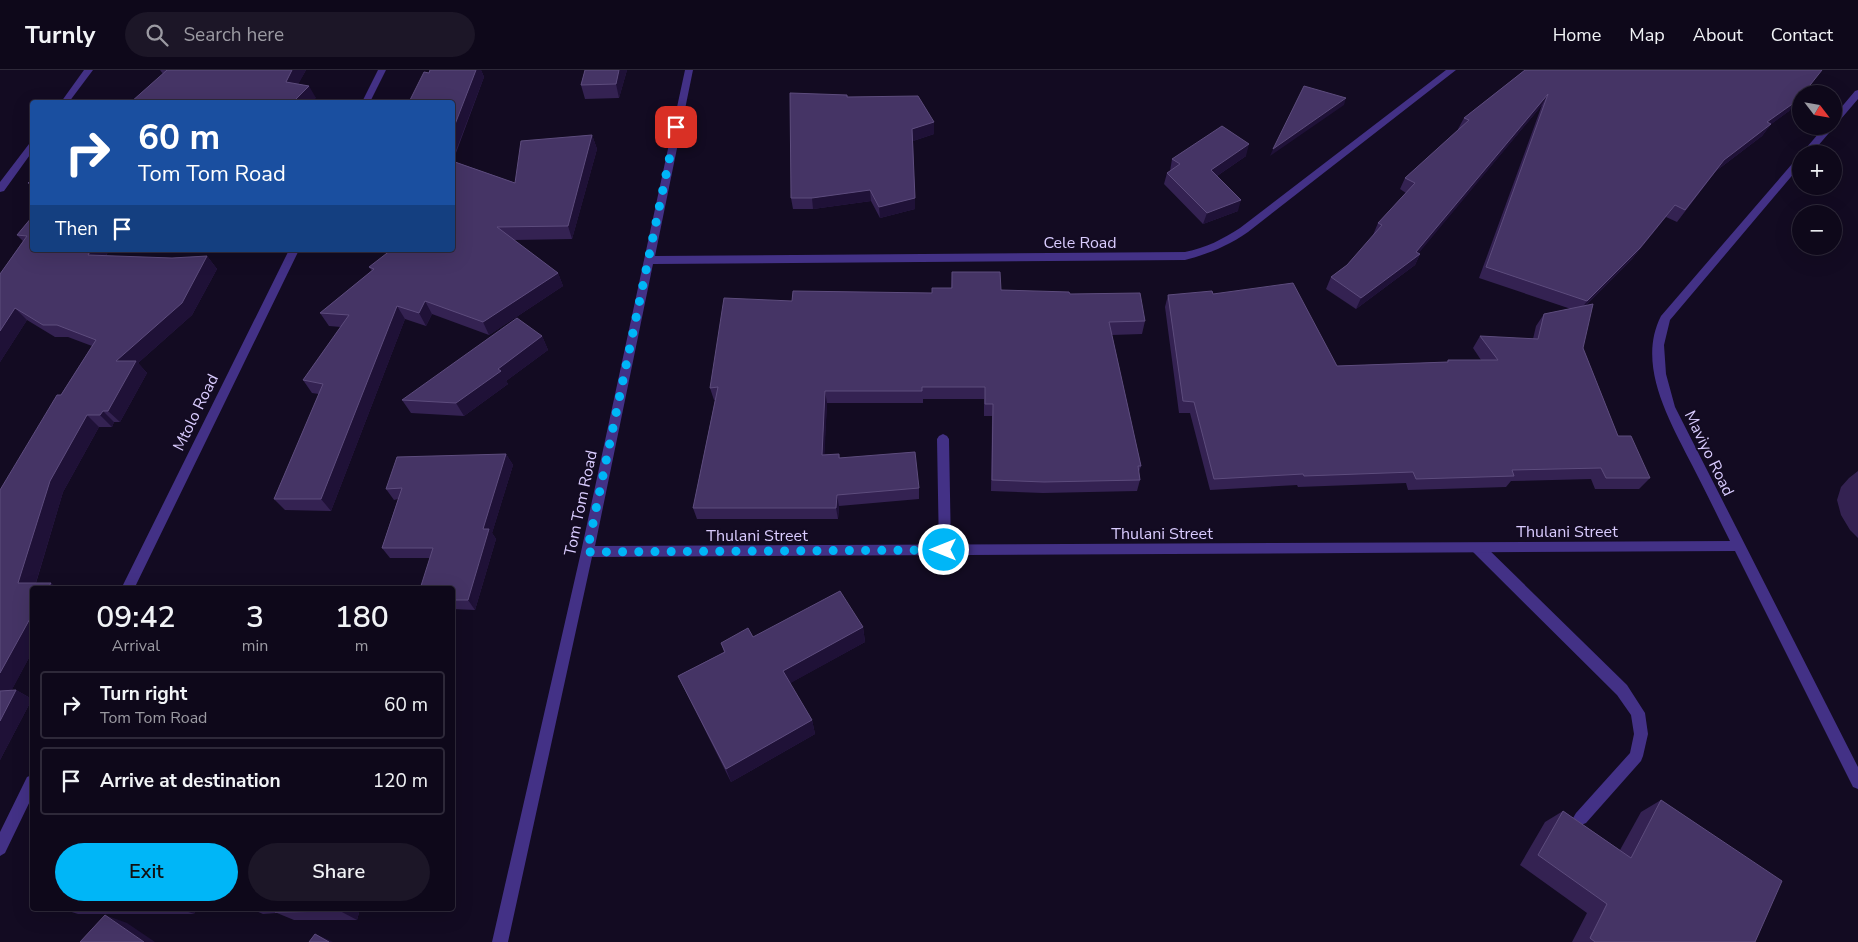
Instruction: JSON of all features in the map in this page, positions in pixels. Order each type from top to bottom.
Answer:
[{"type":"street","points":[[66,100],[89,70]]},
{"type":"street","points":[[367,100],[382,70]]},
{"type":"street","name":"Tom Tom Road","points":[[500,942],[587,552],[688,70]]},
{"type":"street","name":"Cele Road","points":[[648,260],[1185,256],[1202,253],[1222,246],[1244,230],[1452,70]]},
{"type":"street","points":[[1842,112],[1858,93]]},
{"type":"street","points":[[1814,145],[1822,135]]},
{"type":"street","points":[[0,189],[30,149]]},
{"type":"street","name":"Maviyo Road","points":[[1792,171],[1665,319],[1658,345],[1660,374],[1669,407],[1858,782]]},
{"type":"street","name":"Mtolo Road","points":[[128,586],[293,252]]},
{"type":"street","points":[[943,439],[944,550]]},
{"type":"street","name":"Thulani Street","points":[[587,552],[1738,546]]},
{"type":"street","points":[[1478,548],[1622,690],[1638,713],[1641,734],[1636,756],[1582,818]]},
{"type":"street","points":[[0,848],[30,786]]},
{"type":"building","points":[[167,70],[292,70],[286,82],[309,86],[295,100],[133,100]]},
{"type":"building","points":[[430,70],[476,70],[455,124],[455,100],[410,100],[424,72],[429,73]]},
{"type":"building","points":[[585,70],[619,70],[616,84],[581,85]]},
{"type":"building","points":[[1525,70],[1822,70],[1810,85],[1792,85],[1792,104],[1767,122],[1771,124],[1724,160],[1685,210],[1675,205],[1640,248],[1587,301],[1486,267],[1548,94],[1416,252],[1420,254],[1361,298],[1331,277],[1347,265],[1382,225],[1378,223],[1415,183],[1405,178],[1469,120],[1464,118]]},
{"type":"building","points":[[1304,86],[1346,98],[1273,149]]},
{"type":"building","points":[[790,93],[847,95],[847,97],[918,96],[934,122],[912,129],[915,198],[879,207],[870,190],[812,198],[791,198]]},
{"type":"building","points":[[1222,126],[1249,144],[1211,170],[1241,200],[1207,213],[1167,173],[1180,164],[1172,159]]},
{"type":"building","points":[[592,135],[568,226],[497,227],[558,273],[483,322],[425,301],[419,313],[397,306],[321,499],[274,499],[323,384],[303,380],[349,315],[320,313],[374,269],[369,267],[388,252],[455,252],[455,162],[515,183],[521,141]]},
{"type":"building","points":[[30,219],[30,252],[90,252],[88,255],[172,258],[207,256],[182,303],[116,361],[136,361],[108,411],[103,411],[100,415],[87,415],[50,481],[18,583],[51,583],[49,586],[30,586],[30,619],[0,673],[0,490],[57,395],[61,395],[96,340],[57,325],[43,325],[15,308],[0,331],[0,274],[27,236],[17,235]]},
{"type":"building","points":[[952,272],[1000,272],[1001,290],[1069,292],[1070,294],[1140,293],[1145,321],[1109,322],[1141,466],[1138,466],[1140,480],[1044,482],[992,480],[993,404],[985,404],[985,387],[922,387],[922,391],[825,391],[822,455],[839,454],[839,458],[915,452],[919,488],[837,495],[836,508],[693,508],[718,387],[710,388],[724,298],[792,301],[793,291],[932,293],[932,288],[952,288]]},
{"type":"building","points":[[1293,283],[1337,366],[1448,362],[1448,360],[1498,360],[1480,336],[1538,339],[1544,314],[1593,304],[1583,348],[1618,436],[1631,436],[1650,478],[1606,478],[1601,468],[1512,470],[1514,476],[1416,479],[1413,472],[1304,476],[1303,474],[1214,479],[1194,402],[1183,401],[1168,295],[1212,291],[1213,294]]},
{"type":"building","points":[[517,318],[542,336],[498,369],[501,371],[456,403],[402,400]]},
{"type":"building","points":[[506,454],[483,529],[489,529],[468,600],[455,600],[455,586],[421,586],[433,548],[382,548],[402,488],[386,489],[397,457]]},
{"type":"building","points":[[840,591],[863,627],[783,671],[812,720],[726,769],[678,676],[725,652],[721,643],[748,628],[753,637]]},
{"type":"building","points":[[16,690],[0,721],[0,691]]},
{"type":"building","points":[[1661,800],[1782,881],[1755,942],[1595,942],[1590,938],[1607,904],[1538,855],[1563,811],[1631,858]]},
{"type":"building","points":[[275,911],[340,911],[275,912]]},
{"type":"building","points":[[105,915],[144,942],[80,942]]},
{"type":"building","points":[[315,934],[329,942],[309,942]]},
{"type":"route","points":[[676,127],[587,552],[944,550]]}]
